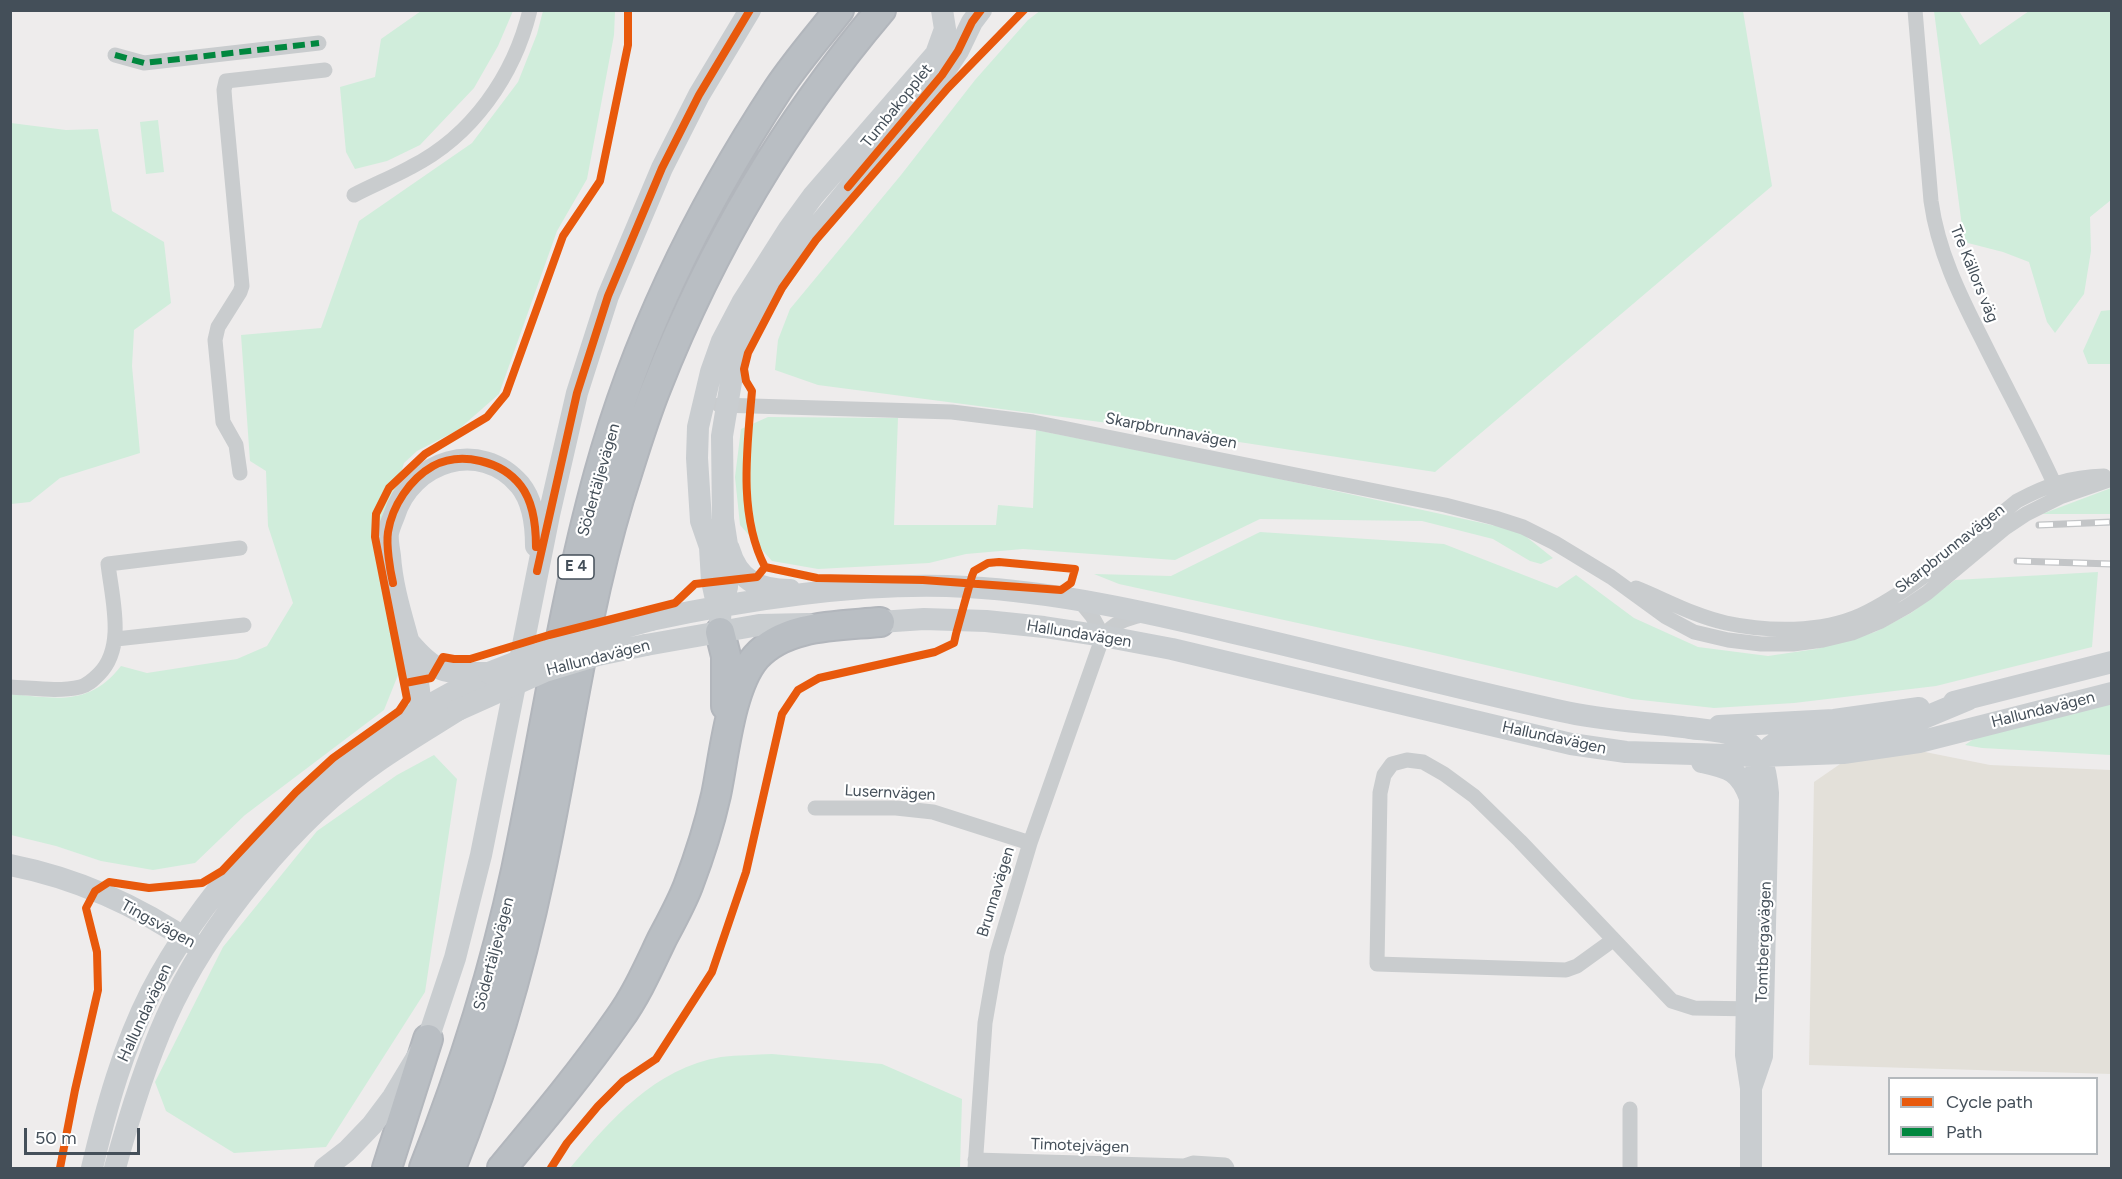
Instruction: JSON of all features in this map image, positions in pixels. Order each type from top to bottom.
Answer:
[{"type":"highway","name":"Södertäljevägen","points":[[424,1168],[447,1111],[489,980],[516,872],[572,584],[599,472],[630,376],[674,270],[714,193],[779,87],[839,10]]},
{"type":"highway","name":"E 4","points":[[451,1168],[471,1119],[513,985],[540,875],[594,596],[618,501],[656,387],[704,281],[751,190],[805,107],[848,49],[881,10]]},
{"type":"highway","points":[[720,619],[726,656],[725,741]]},
{"type":"highway","points":[[502,1168],[595,1052],[641,983],[688,887],[716,796],[725,741],[745,675],[757,657],[775,642],[814,629],[879,622]]},
{"type":"highway","points":[[387,1168],[428,1039]]},
{"type":"main road","points":[[325,1168],[347,1151],[372,1125],[393,1097],[428,1039],[455,958],[481,855],[537,571],[578,393],[608,296],[662,168],[699,95],[750,10]]},
{"type":"main road","name":"Tumbakopplet","points":[[720,619],[727,587],[727,545],[723,519],[722,436],[711,372],[722,341],[742,303],[813,196],[936,54],[945,28],[942,10]]},
{"type":"main road","name":"Tumbakopplet","points":[[680,614],[693,604],[700,592],[703,577],[697,458],[698,427],[715,405],[732,376],[743,341],[775,285],[800,248],[942,75],[981,10]]},
{"type":"main road","points":[[408,741],[416,729],[421,709],[409,642],[391,575],[388,533],[398,502],[415,480],[434,466],[453,461],[473,460],[490,463],[504,471],[521,486],[530,505],[536,528],[537,571]]},
{"type":"main road","name":"Tumbakopplet","points":[[701,521],[710,547],[714,590],[720,619]]},
{"type":"main road","points":[[727,545],[732,560],[740,572],[754,583],[764,587],[778,590],[869,588]]},
{"type":"main road","name":"Hallundavägen","points":[[116,1168],[128,1120],[150,1057],[166,1017],[203,950],[251,883],[297,832],[333,798],[376,762],[458,710],[544,671],[598,655],[646,645],[720,619],[869,588],[923,585],[1011,590],[1150,613],[1564,712],[1737,736],[1761,756]]},
{"type":"main road","name":"Hallundavägen","points":[[92,1168],[118,1073],[150,994],[183,936],[267,832],[319,783],[366,745],[421,709],[489,673],[537,653],[592,635],[651,620],[680,614],[759,625],[924,619],[986,621],[1044,627],[1172,649],[1571,744],[1626,752],[1761,756],[1844,753],[1920,742],[2112,693]]},
{"type":"main road","points":[[409,642],[436,669],[460,673],[489,673]]},
{"type":"main road","name":"Hallundavägen","points":[[1681,727],[1834,720],[1887,713],[1969,699],[2112,662]]},
{"type":"main road","name":"Hallundavägen","points":[[1761,756],[1777,742],[1890,729],[1914,722],[1969,699]]},
{"type":"main road","points":[[1626,752],[1723,767],[1736,773],[1759,795]]},
{"type":"main road","name":"Tomtbergavägen","points":[[1759,795],[1785,765],[1798,759],[1844,753]]},
{"type":"main road","name":"Tomtbergavägen","points":[[1750,1168],[1751,1088],[1746,1055],[1754,1009],[1759,795],[1766,773],[1761,756]]},
{"type":"main road","name":"Tingsvägen","points":[[10,865],[68,880],[95,891],[166,926],[203,950]]},
{"type":"street","points":[[354,195],[412,167],[433,154],[475,117],[496,92],[508,69],[526,27],[530,10]]},
{"type":"street","name":"Tre Källors väg","points":[[1915,10],[1931,201],[1942,251],[1963,303],[2057,490]]},
{"type":"street","points":[[115,55],[144,63],[319,43]]},
{"type":"street","points":[[240,473],[236,446],[223,422],[215,340],[219,327],[242,286],[225,104],[226,81],[326,70]]},
{"type":"street","name":"Skarpbrunnavägen","points":[[715,405],[952,412],[1033,422],[1445,505],[1523,527],[1611,577],[1695,614],[1758,628],[1792,629],[1826,625],[1860,615],[1890,599],[2017,501],[2057,490],[2080,477],[2112,477]]},
{"type":"street","points":[[10,687],[63,689],[82,686],[102,672],[110,660],[116,639],[108,564],[240,548]]},
{"type":"street","points":[[1079,600],[1092,616],[1102,636],[1122,620],[1150,613]]},
{"type":"street","points":[[116,639],[244,625]]},
{"type":"street","name":"Brunnavägen","points":[[975,1164],[985,1023],[995,963],[1030,843],[1102,636]]},
{"type":"street","points":[[1613,940],[1577,966],[1566,970],[1377,964],[1380,793],[1384,776],[1392,764],[1407,760],[1423,762],[1474,796],[1672,1000],[1694,1008],[1754,1009]]},
{"type":"street","name":"Lusernvägen","points":[[815,808],[896,808],[933,812],[1030,843]]},
{"type":"street","points":[[1630,1109],[1630,1168]]},
{"type":"street","name":"Timotejvägen","points":[[975,1164],[1184,1167],[1193,1163],[1225,1165],[1227,1168]]},
{"type":"shaded area","points":[[1920,751],[1990,765],[2111,770],[2111,1074],[1809,1065],[1814,782],[1843,762]]},
{"type":"green space","points":[[1041,10],[1743,11],[1772,186],[1435,472],[1154,429],[818,385],[775,370],[778,340],[790,309],[901,175],[975,80],[1028,20]]},
{"type":"green space","points":[[421,11],[513,11],[498,46],[474,88],[420,145],[387,161],[355,169],[346,152],[340,87],[375,77],[381,39]]},
{"type":"green space","points":[[543,11],[615,11],[614,35],[587,179],[557,231],[499,394],[458,430],[417,451],[404,463],[376,552],[390,606],[398,675],[384,710],[245,815],[195,863],[153,870],[101,861],[56,846],[11,835],[11,694],[71,697],[97,688],[121,666],[147,673],[237,659],[267,646],[293,603],[268,526],[266,471],[250,461],[241,335],[321,328],[359,221],[472,143],[518,82],[537,34]]},
{"type":"green space","points":[[1934,11],[1959,11],[1980,45],[2029,11],[2111,11],[2111,200],[2090,217],[2091,251],[2084,294],[2055,333],[2047,322],[2029,262],[2003,252],[1964,242]]},
{"type":"green space","points":[[158,120],[164,172],[146,174],[140,122]]},
{"type":"green space","points":[[11,123],[66,130],[98,129],[112,211],[164,242],[171,303],[134,330],[132,366],[140,453],[60,478],[30,502],[11,504]]},
{"type":"green space","points":[[2111,310],[2111,364],[2088,364],[2083,351],[2101,311]]},
{"type":"green space","points":[[768,417],[898,418],[894,525],[996,525],[998,505],[1033,508],[1036,430],[1248,472],[1519,531],[1553,558],[1541,564],[1530,561],[1493,539],[1422,521],[1260,519],[1175,560],[1023,549],[966,554],[929,563],[818,569],[772,561],[740,525],[735,477],[741,429]]},
{"type":"green space","points":[[2111,488],[2111,514],[2042,514]]},
{"type":"green space","points":[[1260,532],[1444,544],[1557,588],[1576,575],[1634,618],[1698,647],[1768,656],[1816,649],[1875,632],[1911,613],[1955,580],[2098,572],[2092,647],[1936,686],[1794,703],[1714,708],[1632,699],[1119,584],[1094,574],[1171,576]]},
{"type":"green space","points":[[2111,704],[2111,755],[1982,748],[1965,745],[1975,738]]},
{"type":"green space","points":[[434,755],[457,779],[425,992],[326,1147],[234,1153],[166,1111],[155,1082],[223,947],[317,831],[397,775]]},
{"type":"green space","points":[[772,1054],[882,1064],[962,1099],[960,1168],[570,1168],[618,1115],[655,1084],[675,1072],[721,1057]]},
{"type":"railway","points":[[2039,525],[2112,522]]},
{"type":"railway","points":[[2017,561],[2112,564]]},
{"type":"marked path","points":[[115,55],[144,63],[319,43]]},
{"type":"cycle path","points":[[60,1168],[98,990],[97,952],[86,908],[95,891],[109,882],[149,888],[202,883],[222,871],[296,792],[333,758],[399,711],[407,699],[375,537],[376,514],[389,488],[425,454],[487,417],[506,394],[563,236],[600,181],[628,45],[628,10]]},
{"type":"cycle path","points":[[537,571],[577,393],[608,296],[662,168],[699,95],[750,10]]},
{"type":"cycle path","points":[[848,187],[942,75],[981,10]]},
{"type":"cycle path","points":[[765,567],[756,547],[751,526],[746,481],[752,391],[746,381],[744,369],[748,353],[782,288],[816,240],[948,88],[1024,10]]},
{"type":"cycle path","points":[[393,583],[388,537],[393,513],[403,494],[417,478],[433,466],[444,462],[456,459],[480,461],[503,470],[513,477],[529,500],[535,523],[536,547]]},
{"type":"cycle path","points":[[551,1168],[567,1143],[598,1106],[623,1081],[656,1059],[712,972],[746,872],[782,714],[798,690],[819,678],[935,652],[954,643],[956,634],[972,576],[974,571],[988,563],[1075,569],[1071,583],[1061,590],[923,580],[817,578],[765,567]]},
{"type":"cycle path","points":[[405,683],[431,678],[443,657],[470,659],[549,635],[675,603],[695,584],[757,577],[765,567]]}]
